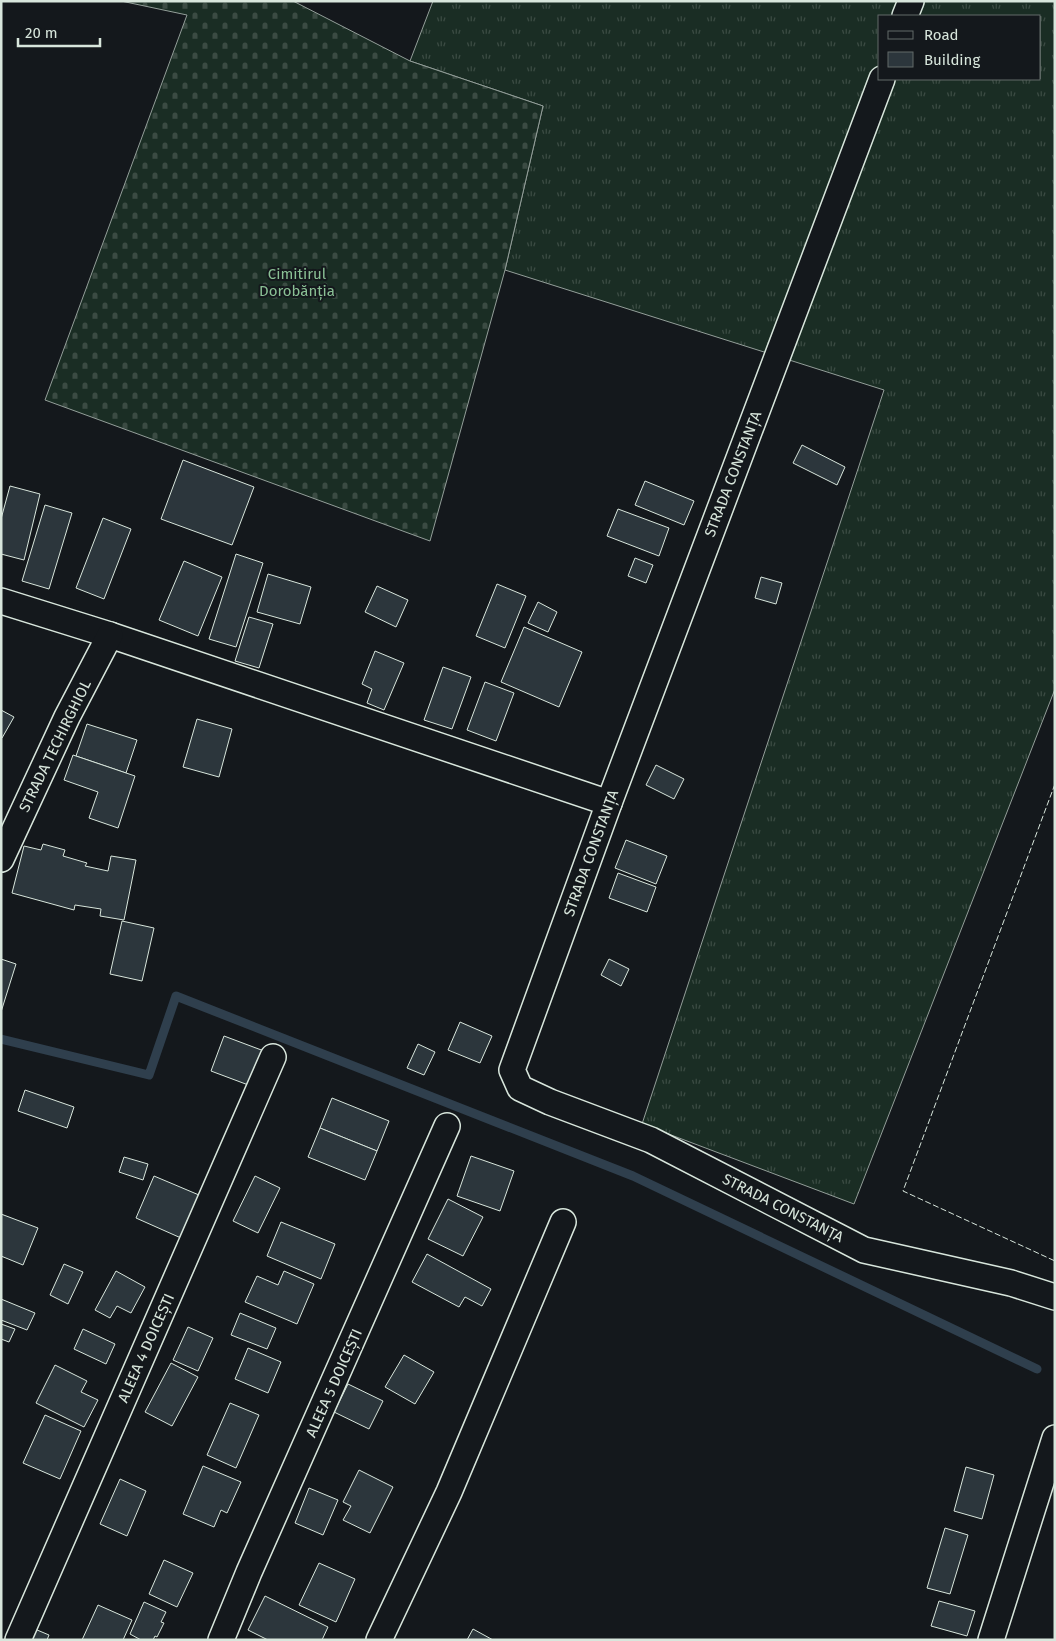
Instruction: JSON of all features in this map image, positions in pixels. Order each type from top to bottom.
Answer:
[{"type":"street","points":[[905,15],[911,1]]},
{"type":"street","name":"STRADA CONSTANȚA","points":[[882,80],[609,803],[512,1070],[520,1088],[550,1102],[651,1140],[864,1250],[1011,1283],[1055,1297]]},
{"type":"street","points":[[1,601],[110,635],[609,803]]},
{"type":"street","name":"STRADA TECHIRGHIOL","points":[[1,859],[67,717],[110,635]]},
{"type":"street","name":"ALEEA 4 DOICEȘTI","points":[[18,1640],[273,1057]]},
{"type":"street","name":"ALEEA 5 DOICEȘTI","points":[[221,1640],[249,1572],[447,1126]]},
{"type":"street","points":[[380,1640],[449,1492],[563,1222]]},
{"type":"street","points":[[991,1640],[1055,1438]]},
{"type":"green space","name":"Cimitirul Dorobănția","points":[[121,1],[293,1],[410,61],[543,106],[505,270],[430,541],[45,400],[187,15]]},
{"type":"green space","points":[[433,1],[1055,1],[1055,689],[854,1204],[642,1124],[884,390],[505,270],[543,106],[410,61]]},
{"type":"building","points":[[802,445],[845,467],[837,485],[793,463]]},
{"type":"building","points":[[183,460],[254,487],[232,545],[161,519]]},
{"type":"building","points":[[645,481],[694,501],[684,525],[635,505]]},
{"type":"building","points":[[10,486],[40,494],[24,560],[1,554],[1,519]]},
{"type":"building","points":[[45,505],[72,513],[49,589],[22,581]]},
{"type":"building","points":[[618,509],[669,528],[659,556],[607,536]]},
{"type":"building","points":[[103,518],[131,529],[104,599],[76,588]]},
{"type":"building","points":[[236,554],[263,563],[236,647],[209,639]]},
{"type":"building","points":[[635,558],[653,565],[646,583],[628,576]]},
{"type":"building","points":[[184,561],[222,577],[198,636],[159,620]]},
{"type":"building","points":[[268,574],[311,587],[300,624],[257,612]]},
{"type":"building","points":[[761,577],[782,583],[776,604],[755,598]]},
{"type":"building","points":[[497,584],[526,596],[505,648],[476,636]]},
{"type":"building","points":[[377,586],[408,600],[396,627],[365,612]]},
{"type":"building","points":[[538,602],[557,612],[548,632],[528,623]]},
{"type":"building","points":[[249,617],[273,624],[259,668],[235,661]]},
{"type":"building","points":[[524,627],[582,652],[559,707],[501,682]]},
{"type":"building","points":[[375,651],[404,663],[384,710],[367,703],[372,689],[362,684]]},
{"type":"building","points":[[443,667],[471,677],[452,729],[424,720]]},
{"type":"building","points":[[485,682],[514,693],[496,741],[467,730]]},
{"type":"building","points":[[1,710],[14,717],[2,738],[1,738]]},
{"type":"building","points":[[197,719],[232,729],[219,777],[183,767]]},
{"type":"building","points":[[87,724],[137,740],[126,773],[76,756]]},
{"type":"building","points":[[73,755],[135,776],[118,828],[89,818],[98,792],[64,780]]},
{"type":"building","points":[[656,765],[684,779],[674,799],[646,785]]},
{"type":"building","points":[[626,840],[667,856],[656,884],[615,868]]},
{"type":"building","points":[[43,844],[65,850],[63,856],[87,863],[85,866],[108,871],[111,856],[136,860],[124,920],[100,916],[101,909],[75,905],[74,910],[12,893],[24,846],[41,850]]},
{"type":"building","points":[[618,873],[656,887],[647,912],[609,898]]},
{"type":"building","points":[[122,921],[154,928],[142,981],[110,974]]},
{"type":"building","points":[[1,959],[16,964],[1,1012]]},
{"type":"building","points":[[609,959],[629,969],[621,986],[601,975]]},
{"type":"building","points":[[460,1022],[492,1036],[480,1063],[448,1050]]},
{"type":"building","points":[[224,1036],[264,1051],[251,1086],[211,1071]]},
{"type":"building","points":[[418,1044],[435,1052],[424,1075],[407,1068]]},
{"type":"building","points":[[25,1090],[74,1107],[67,1128],[18,1111]]},
{"type":"building","points":[[332,1098],[389,1121],[377,1151],[320,1128]]},
{"type":"building","points":[[320,1128],[377,1151],[365,1180],[308,1157]]},
{"type":"building","points":[[471,1156],[514,1171],[500,1211],[457,1196]]},
{"type":"building","points":[[124,1157],[148,1164],[143,1180],[119,1172]]},
{"type":"building","points":[[154,1176],[199,1195],[181,1238],[136,1218]]},
{"type":"building","points":[[255,1176],[280,1188],[258,1233],[233,1221]]},
{"type":"building","points":[[448,1199],[483,1217],[463,1256],[428,1239]]},
{"type":"building","points":[[1,1214],[38,1228],[23,1265],[1,1256]]},
{"type":"building","points":[[281,1222],[335,1244],[321,1279],[267,1256]]},
{"type":"building","points":[[427,1254],[491,1289],[482,1306],[465,1297],[459,1307],[412,1282]]},
{"type":"building","points":[[64,1264],[83,1272],[68,1304],[50,1295]]},
{"type":"building","points":[[116,1271],[145,1287],[131,1313],[117,1306],[110,1318],[95,1310]]},
{"type":"building","points":[[284,1271],[314,1284],[297,1324],[245,1302],[257,1276],[278,1285]]},
{"type":"building","points":[[1,1299],[35,1313],[27,1330],[1,1320]]},
{"type":"building","points":[[240,1313],[276,1328],[267,1349],[231,1335]]},
{"type":"building","points":[[1,1324],[15,1329],[9,1342],[1,1339]]},
{"type":"building","points":[[188,1327],[213,1338],[198,1371],[173,1360]]},
{"type":"building","points":[[83,1329],[115,1344],[106,1364],[74,1349]]},
{"type":"building","points":[[248,1348],[281,1362],[268,1393],[235,1379]]},
{"type":"building","points":[[404,1355],[434,1372],[415,1404],[385,1387]]},
{"type":"building","points":[[171,1363],[198,1377],[172,1426],[145,1412]]},
{"type":"building","points":[[55,1365],[87,1381],[81,1392],[98,1400],[84,1427],[36,1403]]},
{"type":"building","points":[[348,1384],[383,1401],[369,1429],[334,1412]]},
{"type":"building","points":[[230,1403],[259,1415],[236,1468],[207,1455]]},
{"type":"building","points":[[45,1415],[81,1431],[60,1479],[23,1463]]},
{"type":"building","points":[[203,1466],[241,1482],[227,1513],[221,1510],[214,1527],[183,1514]]},
{"type":"building","points":[[966,1467],[994,1475],[982,1519],[954,1511]]},
{"type":"building","points":[[359,1470],[393,1487],[370,1533],[343,1520],[351,1506],[343,1502]]},
{"type":"building","points":[[120,1479],[146,1491],[127,1536],[100,1524]]},
{"type":"building","points":[[309,1488],[338,1500],[323,1535],[295,1523]]},
{"type":"building","points":[[945,1528],[968,1535],[950,1594],[927,1588]]},
{"type":"building","points":[[164,1560],[193,1573],[177,1607],[149,1594]]},
{"type":"building","points":[[319,1563],[355,1579],[336,1622],[299,1605]]},
{"type":"building","points":[[265,1596],[328,1627],[322,1640],[268,1640],[248,1630]]},
{"type":"building","points":[[939,1601],[975,1611],[967,1636],[931,1626]]},
{"type":"building","points":[[144,1602],[166,1612],[161,1622],[164,1623],[157,1637],[155,1636],[153,1640],[141,1640],[130,1634]]},
{"type":"building","points":[[98,1605],[132,1620],[123,1640],[82,1640]]},
{"type":"building","points":[[30,1627],[49,1635],[47,1640],[25,1640]]},
{"type":"building","points":[[473,1629],[493,1640],[467,1640]]},
{"type":"waterway","points":[[1,1039],[149,1075],[176,996],[633,1176],[1037,1369]]},
{"type":"fence","points":[[1055,784],[903,1191],[1055,1261]]}]
